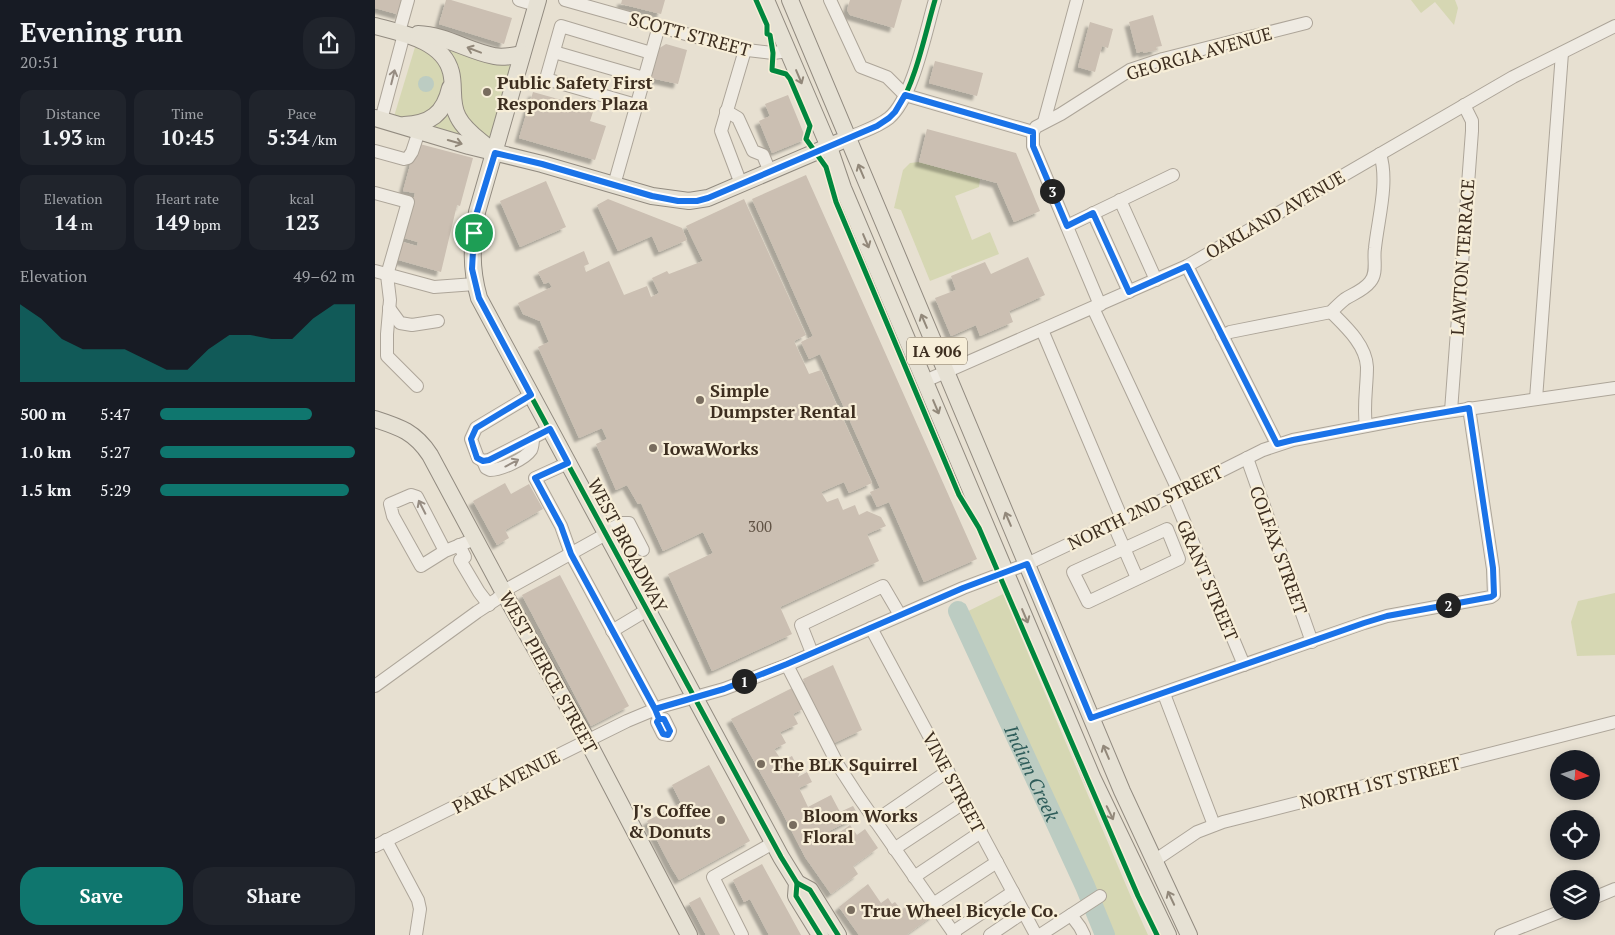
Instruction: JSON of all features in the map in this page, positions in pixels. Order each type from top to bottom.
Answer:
[{"type":"main road","name":"IA 906","points":[[766,0],[829,147],[843,188],[1093,779],[1168,935]]},
{"type":"main road","name":"IA 906","points":[[790,0],[1091,718],[1189,935]]},
{"type":"main road","name":"WEST BROADWAY","points":[[537,2],[477,212],[472,265],[479,298],[773,843],[797,883],[810,890],[838,935]]},
{"type":"main road","points":[[375,26],[422,40],[440,53],[449,67],[453,102],[458,118],[465,127],[495,153]]},
{"type":"main road","points":[[401,33],[424,34],[444,38],[493,56],[504,57],[522,54]]},
{"type":"main road","points":[[399,126],[425,123],[432,119],[445,104],[452,81]]},
{"type":"main road","points":[[378,119],[665,199],[689,202],[708,198],[848,138]]},
{"type":"main road","name":"WEST PIERCE STREET","points":[[375,419],[413,434],[422,444],[587,740],[689,935]]},
{"type":"main road","name":"WEST BROADWAY","points":[[797,883],[796,896],[820,935]]},
{"type":"street","points":[[519,0],[537,2]]},
{"type":"street","name":"SCOTT STREET","points":[[565,0],[745,50],[773,53],[787,51]]},
{"type":"street","points":[[829,0],[861,67],[887,78],[905,95],[1033,132]]},
{"type":"street","points":[[848,138],[877,126],[889,118],[898,108],[915,67],[935,0]]},
{"type":"street","points":[[1044,122],[1077,0]]},
{"type":"street","points":[[378,119],[410,2]]},
{"type":"street","name":"GEORGIA AVENUE","points":[[1033,132],[1036,127],[1061,114],[1130,70],[1306,22]]},
{"type":"street","points":[[637,105],[545,79],[561,26],[651,53]]},
{"type":"street","points":[[614,185],[659,26]]},
{"type":"street","name":"OAKLAND AVENUE","points":[[925,381],[1187,266],[1513,77],[1615,26]]},
{"type":"street","points":[[741,184],[721,131],[745,50]]},
{"type":"street","points":[[554,52],[644,78]]},
{"type":"street","points":[[1536,399],[1562,53]]},
{"type":"street","name":"LAWTON TERRACE","points":[[1451,411],[1472,131],[1472,121],[1464,105]]},
{"type":"street","points":[[726,111],[738,118],[753,150],[763,155],[770,172]]},
{"type":"street","points":[[375,151],[404,159],[408,158],[413,152],[419,131]]},
{"type":"street","name":"GRANT STREET","points":[[1033,132],[1033,146],[1067,226],[1096,306],[1176,493],[1243,665]]},
{"type":"street","points":[[1222,336],[1230,332],[1331,312],[1371,281],[1374,275],[1374,254],[1380,220],[1383,165],[1380,154]]},
{"type":"street","points":[[1067,226],[1173,175]]},
{"type":"street","points":[[375,193],[408,202],[381,273],[390,300],[387,356],[417,386]]},
{"type":"street","points":[[1120,200],[1156,280]]},
{"type":"street","points":[[1093,213],[1129,292]]},
{"type":"street","points":[[1187,266],[1277,444]]},
{"type":"street","points":[[381,273],[434,287],[475,284]]},
{"type":"street","points":[[389,308],[400,323],[412,325],[438,322]]},
{"type":"street","points":[[1331,312],[1362,348],[1367,366],[1364,415],[1366,426]]},
{"type":"street","points":[[1042,330],[1117,521],[1124,548],[1137,578]]},
{"type":"street","name":"NORTH 2ND STREET","points":[[695,698],[724,689],[787,664],[900,615],[1027,564],[1277,444],[1469,408],[1615,388]]},
{"type":"street","points":[[531,395],[476,428],[471,439],[477,458],[483,461],[489,460],[550,429]]},
{"type":"street","points":[[1091,718],[1387,616],[1494,595],[1495,591],[1469,408]]},
{"type":"street","name":"COLFAX STREET","points":[[1247,458],[1312,642]]},
{"type":"street","points":[[568,463],[535,478],[561,526],[571,554],[657,714]]},
{"type":"street","points":[[445,550],[417,497],[411,495],[391,504],[393,516],[421,566],[445,550],[475,539]]},
{"type":"street","points":[[375,686],[489,605],[509,588],[622,523],[629,522],[643,550]]},
{"type":"street","points":[[1167,529],[1179,559],[1137,578],[1088,602],[1073,572],[1167,529]]},
{"type":"street","points":[[459,545],[465,557],[460,560],[489,605]]},
{"type":"street","points":[[812,653],[801,625],[883,586],[900,615]]},
{"type":"street","points":[[612,631],[647,610]]},
{"type":"street","name":"VINE STREET","points":[[871,628],[1038,935]]},
{"type":"street","points":[[787,664],[838,765],[894,849],[954,933],[1013,892]]},
{"type":"street","points":[[1164,694],[1214,825]]},
{"type":"street","name":"PARK AVENUE","points":[[381,843],[587,740],[695,698]]},
{"type":"street","name":"NORTH 1ST STREET","points":[[1154,861],[1197,832],[1214,825],[1615,722]]},
{"type":"street","points":[[875,821],[948,771]]},
{"type":"street","points":[[894,849],[965,802]]},
{"type":"street","points":[[914,876],[981,832]]},
{"type":"street","points":[[381,843],[418,900],[420,909],[416,935]]},
{"type":"street","points":[[742,935],[713,877],[773,843]]},
{"type":"street","points":[[933,904],[997,862]]},
{"type":"street","points":[[1600,895],[1615,889]]},
{"type":"street","points":[[1038,935],[1100,896]]},
{"type":"street","points":[[990,935],[1024,912]]},
{"type":"street","points":[[1071,915],[1084,935]]},
{"type":"street","points":[[1501,935],[1550,916]]},
{"type":"green space","points":[[1411,0],[1455,0],[1458,8],[1454,25],[1435,2],[1421,13]]},
{"type":"green space","points":[[419,34],[522,54],[495,153],[392,123]]},
{"type":"green space","points":[[919,162],[980,179],[979,187],[955,196],[972,240],[990,232],[999,254],[930,281],[901,210],[894,208],[903,170],[910,163]]},
{"type":"green space","points":[[1615,593],[1615,655],[1577,656],[1571,622],[1578,601]]},
{"type":"green space","points":[[1003,594],[1148,935],[1106,935],[1098,911],[954,618]]},
{"type":"shaded area","points":[[426,76],[432,78],[434,84],[432,90],[426,92],[420,90],[418,84],[420,78]]},
{"type":"building","points":[[375,0],[404,0],[400,15],[375,8]]},
{"type":"building","points":[[446,0],[512,18],[504,44],[439,24]]},
{"type":"building","points":[[622,0],[665,0],[661,14],[621,4]]},
{"type":"building","points":[[850,0],[902,0],[894,28],[850,15],[847,10]]},
{"type":"building","points":[[1153,15],[1162,46],[1156,47],[1157,50],[1137,53],[1129,22]]},
{"type":"building","points":[[1090,22],[1113,29],[1108,48],[1102,46],[1095,72],[1078,67]]},
{"type":"building","points":[[666,44],[687,50],[678,84],[651,78],[658,49]]},
{"type":"building","points":[[935,61],[983,73],[977,96],[929,83]]},
{"type":"building","points":[[533,92],[594,109],[590,121],[606,126],[595,160],[519,138]]},
{"type":"building","points":[[788,95],[806,139],[772,153],[759,121],[770,116],[765,104]]},
{"type":"building","points":[[927,129],[1016,153],[1040,211],[1014,222],[997,183],[919,162]]},
{"type":"building","points":[[416,143],[473,158],[460,206],[457,205],[441,272],[395,259],[399,241],[417,246],[418,242],[404,238],[415,193],[403,191]]},
{"type":"building","points":[[806,175],[977,559],[924,582],[889,502],[877,507],[870,492],[880,488],[820,354],[809,359],[801,342],[813,336],[752,199]]},
{"type":"building","points":[[546,181],[566,227],[520,247],[500,201]]},
{"type":"building","points":[[608,199],[682,228],[687,240],[659,252],[652,236],[618,251],[597,205]]},
{"type":"building","points":[[744,199],[806,335],[794,341],[809,374],[821,370],[872,483],[849,493],[844,482],[821,492],[827,502],[838,498],[843,510],[855,505],[859,515],[867,511],[881,517],[886,526],[867,534],[879,561],[780,607],[792,634],[712,671],[668,574],[713,553],[703,532],[663,551],[641,503],[638,504],[627,485],[616,490],[596,444],[607,439],[602,428],[579,438],[538,347],[549,342],[540,321],[523,314],[518,303],[552,287],[549,282],[544,284],[538,272],[584,251],[589,264],[584,266],[586,272],[609,261],[624,295],[647,286],[651,297],[659,293],[652,278],[667,271],[669,274],[703,261],[686,226]]},
{"type":"building","points":[[1028,257],[1045,295],[1009,311],[1013,322],[980,336],[976,325],[951,336],[935,298],[956,290],[951,276],[985,262],[991,274]]},
{"type":"building","points":[[505,483],[511,494],[529,484],[543,509],[505,530],[509,538],[497,545],[473,501]]},
{"type":"building","points":[[560,575],[629,706],[591,726],[522,595]]},
{"type":"building","points":[[833,665],[862,730],[832,744],[803,679]]},
{"type":"building","points":[[794,687],[805,708],[793,714],[798,724],[780,732],[786,743],[774,749],[782,761],[792,756],[800,772],[798,777],[807,772],[812,782],[799,788],[808,807],[831,795],[840,812],[853,806],[859,816],[829,831],[833,837],[850,825],[857,835],[865,829],[878,848],[853,866],[858,874],[831,894],[805,857],[731,719]]},
{"type":"building","points":[[709,765],[750,841],[679,880],[647,821],[681,803],[672,785]]},
{"type":"building","points":[[762,864],[801,935],[769,935],[750,899],[744,902],[733,880]]},
{"type":"building","points":[[868,884],[881,903],[888,898],[892,904],[895,902],[899,907],[894,911],[896,914],[912,902],[918,911],[927,905],[935,914],[906,935],[859,935],[839,907]]},
{"type":"building","points":[[700,897],[720,935],[706,935],[689,903]]},
{"type":"waterway","name":"Indian Creek","points":[[958,611],[1085,886],[1105,935]]},
{"type":"cycle path","points":[[756,0],[767,25],[767,34],[770,35],[773,53],[772,70],[786,74],[790,79],[810,126],[806,139],[826,167],[836,202],[959,495],[979,528],[1138,896],[1157,935]]},
{"type":"cycle path","points":[[820,935],[796,896],[797,883],[781,857],[487,315],[474,273],[472,253],[474,234],[482,194],[495,153],[665,199],[689,201],[708,198],[867,131],[892,115],[904,98],[915,71],[935,0]]},
{"type":"cycle path","points":[[797,883],[810,890],[838,935]]},
{"type":"place","name":"Public Safety First Responders Plaza","points":[[487,92]]},
{"type":"place","name":"Simple Dumpster Rental","points":[[700,400]]},
{"type":"place","name":"IowaWorks","points":[[653,448]]},
{"type":"place","name":"The BLK Squirrel","points":[[761,764]]},
{"type":"place","name":"J's Coffee & Donuts","points":[[721,820]]},
{"type":"place","name":"Bloom Works Floral","points":[[793,825]]},
{"type":"place","name":"True Wheel Bicycle Co.","points":[[851,910]]},
{"type":"route","points":[[474,233],[472,269],[479,298],[531,395],[476,428],[471,439],[477,458],[483,461],[489,460],[550,429],[568,463],[535,478],[561,526],[571,554],[655,709],[659,719],[657,722],[663,734],[668,735],[670,731],[664,719],[659,719],[655,709],[724,689],[963,588],[1027,564],[1091,718],[1364,623],[1387,616],[1494,595],[1493,568],[1469,408],[1277,444],[1187,266],[1129,292],[1093,213],[1067,226],[1033,146],[1033,132],[905,95],[895,112],[877,126],[708,198],[689,202],[652,196],[542,164],[495,153],[477,212],[474,233]]}]
